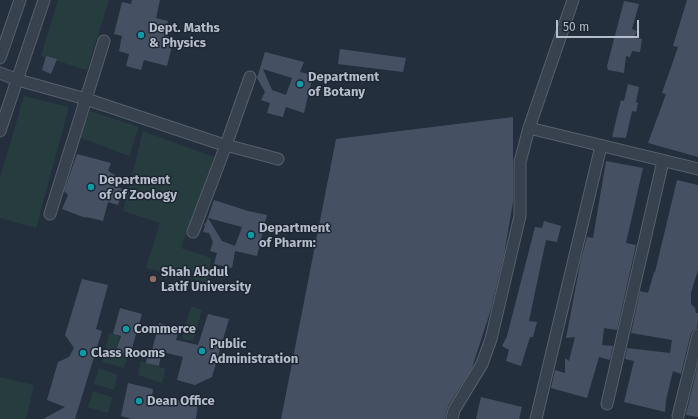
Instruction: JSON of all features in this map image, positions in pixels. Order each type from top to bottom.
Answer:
[{"type":"street","points":[[0,58],[20,0]]},
{"type":"street","points":[[0,131],[44,0]]},
{"type":"street","points":[[452,419],[454,410],[482,364],[490,339],[520,216],[520,162],[529,128],[573,0]]},
{"type":"street","points":[[50,214],[104,41]]},
{"type":"street","points":[[0,74],[86,99],[226,145],[278,159]]},
{"type":"street","points":[[193,232],[250,77]]},
{"type":"street","points":[[529,128],[698,169]]},
{"type":"street","points":[[536,419],[601,146]]},
{"type":"street","points":[[607,404],[663,161]]},
{"type":"street","points":[[678,416],[698,335]]},
{"type":"green space","points":[[58,0],[109,0],[87,70],[41,56]]},
{"type":"green space","points":[[24,96],[69,107],[36,228],[0,218],[0,178]]},
{"type":"green space","points":[[90,111],[139,127],[129,156],[79,137]]},
{"type":"green space","points":[[143,131],[214,157],[181,248],[211,258],[209,283],[146,268],[160,223],[123,211]]},
{"type":"green space","points":[[191,306],[202,310],[193,341],[182,339]]},
{"type":"green space","points":[[109,333],[119,336],[116,351],[128,354],[124,368],[102,362]]},
{"type":"green space","points":[[141,361],[166,369],[162,383],[138,375]]},
{"type":"green space","points":[[99,368],[118,375],[114,390],[94,384]]},
{"type":"green space","points":[[0,377],[34,385],[26,419],[0,419]]},
{"type":"green space","points":[[93,391],[112,397],[108,413],[88,407]]},
{"type":"building","name":"Dept. Maths & Physics","points":[[132,0],[160,0],[156,18],[168,21],[165,36],[174,38],[167,66],[144,60],[141,70],[126,66],[129,54],[119,51],[122,36],[114,34],[122,2],[131,4]]},
{"type":"building","points":[[687,0],[698,0],[698,157],[648,143],[666,94],[662,93],[678,47],[673,46]]},
{"type":"building","points":[[624,1],[639,4],[632,29],[637,31],[634,38],[642,39],[640,52],[632,51],[630,57],[626,56],[624,73],[608,70],[607,66]]},
{"type":"building","points":[[340,49],[406,58],[403,72],[338,64]]},
{"type":"building","name":"Department of Botany","points":[[265,52],[304,62],[300,72],[313,75],[304,113],[286,107],[283,117],[267,113],[270,103],[261,100],[265,92],[257,78]],"holes":[[[263,69],[292,78],[286,95],[272,90]]]},
{"type":"building","points":[[46,56],[57,59],[51,74],[42,70]]},
{"type":"building","points":[[628,84],[639,87],[636,112],[632,111],[626,138],[612,137],[621,100],[624,101]]},
{"type":"building","points":[[513,117],[513,202],[504,255],[491,309],[472,368],[448,406],[445,419],[281,419],[336,139]]},
{"type":"building","name":"Department of of Zoology","points":[[77,154],[111,163],[108,171],[115,175],[110,185],[123,189],[118,205],[108,202],[103,221],[83,217],[62,209],[68,195],[64,191]]},
{"type":"building","points":[[606,161],[643,168],[626,243],[636,245],[617,330],[604,328],[602,345],[613,346],[610,360],[599,357],[587,398],[551,388],[555,370],[565,373],[565,358],[569,361],[575,337],[566,338],[581,259],[587,237],[593,238]]},
{"type":"building","points":[[677,180],[698,185],[698,270],[691,293],[691,304],[695,308],[696,313],[698,313],[698,320],[697,328],[691,333],[681,374],[673,371],[666,400],[665,412],[624,402],[634,361],[625,359],[627,348],[670,353],[672,340],[631,333],[640,291],[648,293],[655,272]]},
{"type":"building","name":"Department of Pharm:","points":[[214,200],[248,211],[267,215],[257,256],[235,251],[232,268],[214,264],[217,253],[210,251],[213,242],[209,233],[203,232],[205,226],[204,224],[206,223]],"holes":[[[208,218],[242,227],[235,246],[222,241]]]},
{"type":"building","points":[[544,221],[561,226],[557,242],[546,240],[529,321],[537,322],[533,337],[530,337],[521,366],[506,361],[509,350],[502,346],[507,336],[535,227],[542,228]]},
{"type":"building","name":"Class Rooms","points":[[82,279],[108,285],[96,329],[102,331],[75,419],[43,419],[65,407],[47,400],[58,362],[69,357],[74,348],[65,335]]},
{"type":"building","name":"Commerce","points":[[120,308],[142,314],[130,355],[116,351],[121,336],[113,334]]},
{"type":"building","name":"Public Administration","points":[[208,314],[229,319],[212,377],[195,385],[177,380],[183,357],[163,352],[159,366],[146,363],[148,353],[151,354],[159,323],[179,328],[176,340],[198,345]]},
{"type":"building","points":[[698,364],[698,417],[686,415]]},
{"type":"building","points":[[128,383],[153,389],[152,399],[170,402],[196,397],[198,403],[196,419],[132,419],[121,416]]},
{"type":"building","points":[[481,397],[522,407],[519,419],[476,419]]},
{"type":"place","name":"Dept. Maths & Physics","points":[[141,35]]},
{"type":"place","name":"Department of Botany","points":[[300,84]]},
{"type":"place","name":"Department of of Zoology","points":[[91,187]]},
{"type":"place","name":"Department of Pharm:","points":[[251,235]]},
{"type":"place","name":"Shah Abdul Latif University","points":[[153,279]]},
{"type":"place","name":"Commerce","points":[[126,329]]},
{"type":"place","name":"Public Administration","points":[[202,351]]},
{"type":"place","name":"Class Rooms","points":[[83,353]]},
{"type":"place","name":"Dean Office","points":[[139,401]]}]
